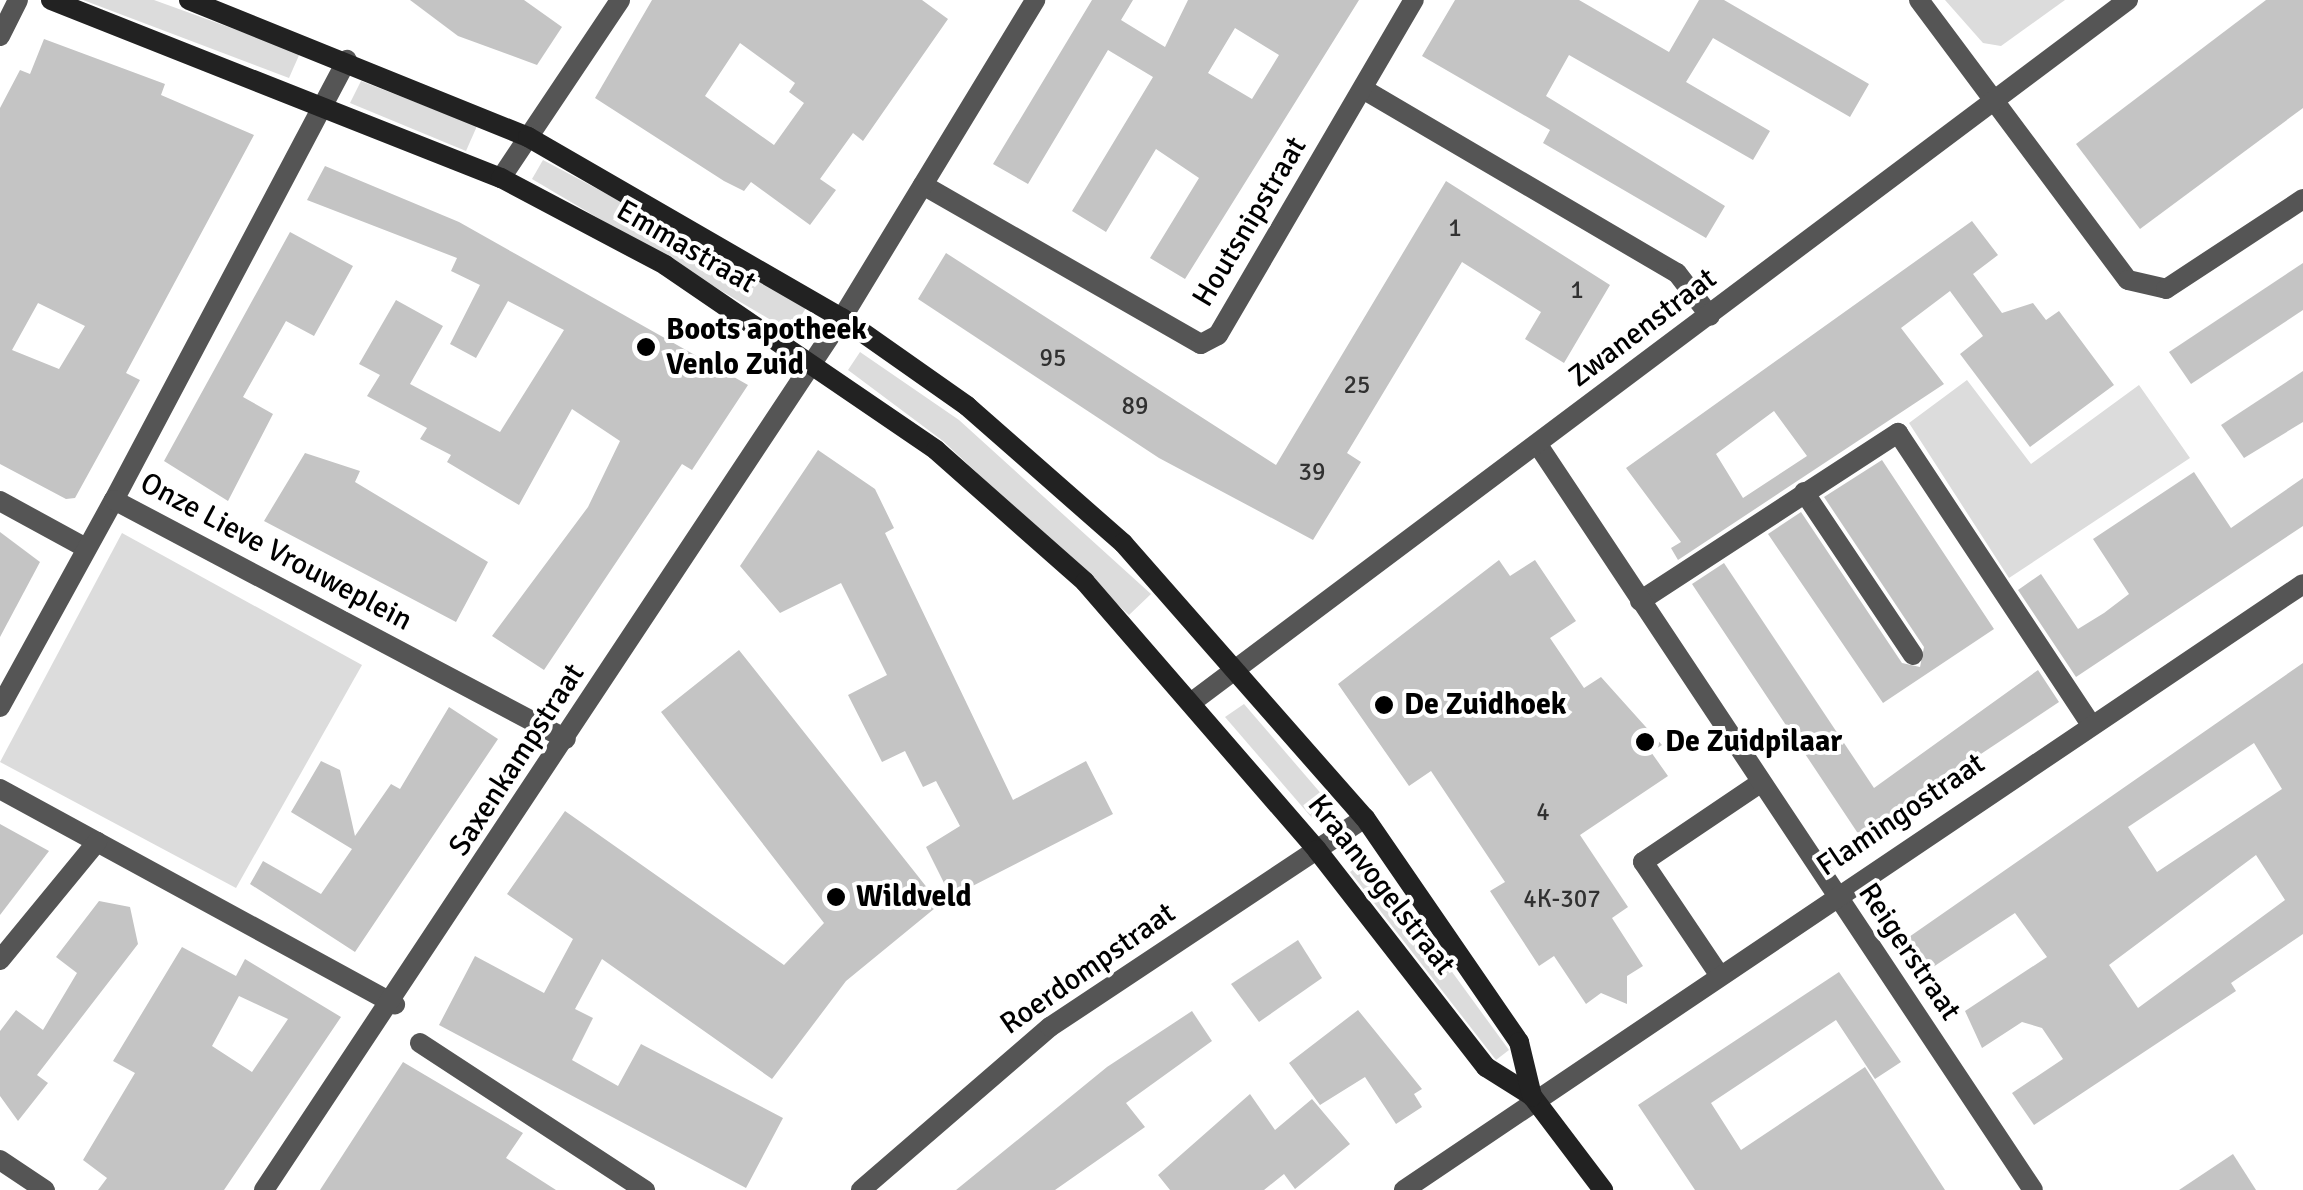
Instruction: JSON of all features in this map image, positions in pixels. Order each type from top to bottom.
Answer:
[{"type":"street","points":[[0,36],[18,0]]},
{"type":"street","name":"Emmastraat","points":[[52,0],[324,103],[502,178],[815,360],[936,450],[1085,582],[1192,702]]},
{"type":"street","name":"Emmastraat","points":[[189,0],[347,60],[528,137],[842,318],[1024,456],[1123,543],[1239,668]]},
{"type":"street","points":[[502,178],[620,0]]},
{"type":"street","name":"Saxenkampstraat","points":[[264,1190],[394,1004],[815,360],[1035,0]]},
{"type":"street","name":"Houtsnipstraat","points":[[923,185],[1201,344],[1218,335],[1414,0]]},
{"type":"street","points":[[1919,0],[2128,280],[2166,288],[2303,199]]},
{"type":"street","name":"Zwanenstraat","points":[[1192,702],[2128,0]]},
{"type":"street","points":[[114,500],[347,60]]},
{"type":"street","points":[[1363,89],[1677,273],[1710,316]]},
{"type":"street","points":[[1640,601],[1898,433],[2091,725]]},
{"type":"street","name":"Reigerstraat","points":[[1538,446],[2032,1190]]},
{"type":"street","points":[[1804,492],[1913,655]]},
{"type":"street","name":"Onze Lieve Vrouweplein","points":[[0,708],[114,500],[566,739]]},
{"type":"street","points":[[0,501],[86,548]]},
{"type":"street","name":"Flamingostraat","points":[[1404,1190],[1532,1096],[2303,584]]},
{"type":"street","name":"Kraanvogelstraat","points":[[1239,668],[1365,818],[1519,1042],[1532,1096]]},
{"type":"street","name":"Kraanvogelstraat","points":[[1192,702],[1316,850],[1486,1067],[1532,1096],[1602,1190]]},
{"type":"street","points":[[1718,973],[1643,862],[1760,783]]},
{"type":"street","points":[[0,789],[394,1004]]},
{"type":"street","name":"Roerdompstraat","points":[[861,1190],[1050,1026],[1365,818]]},
{"type":"street","points":[[0,960],[97,842]]},
{"type":"street","points":[[420,1043],[645,1190]]},
{"type":"street","points":[[0,1160],[45,1190]]},
{"type":"shaded area","points":[[83,0],[154,0],[300,53],[289,78]]},
{"type":"shaded area","points":[[1945,0],[2065,0],[2001,46],[1983,43]]},
{"type":"shaded area","points":[[361,81],[477,126],[466,151],[350,103]]},
{"type":"shaded area","points":[[543,160],[682,234],[806,308],[791,332],[532,179]]},
{"type":"shaded area","points":[[860,352],[959,420],[1151,594],[1129,615],[943,441],[848,370]]},
{"type":"shaded area","points":[[1967,380],[2031,464],[2139,385],[2190,458],[2009,578],[1909,423]]},
{"type":"shaded area","points":[[122,533],[362,665],[236,888],[0,762]]},
{"type":"shaded area","points":[[1244,704],[1330,804],[1312,818],[1225,717]]},
{"type":"shaded area","points":[[1369,858],[1509,1050],[1496,1060],[1350,872]]},
{"type":"building","points":[[410,0],[524,0],[562,27],[537,65],[458,36]]},
{"type":"building","points":[[652,0],[922,0],[948,19],[863,141],[853,133],[820,179],[836,190],[810,225],[751,182],[744,191],[724,181],[595,98]],"holes":[[[740,43],[795,83],[789,92],[804,103],[774,145],[705,96]]]},
{"type":"building","points":[[1092,0],[1133,0],[1121,20],[1165,47],[1188,0],[1359,0],[1185,279],[1150,258],[1199,178],[1156,149],[1106,232],[1072,211],[1153,77],[1108,50],[1028,184],[993,164]],"holes":[[[1235,28],[1279,55],[1252,99],[1208,73]]]},
{"type":"building","points":[[1455,0],[1579,0],[1669,52],[1699,0],[1724,0],[1869,84],[1850,117],[1713,38],[1686,82],[1770,131],[1753,160],[1569,55],[1546,96],[1725,206],[1706,238],[1543,143],[1550,130],[1422,56]]},
{"type":"building","points":[[2266,0],[2303,0],[2303,108],[2140,229],[2076,144]]},
{"type":"building","points":[[44,39],[165,84],[161,95],[254,135],[126,373],[140,380],[75,498],[66,499],[0,464],[0,108],[20,70],[30,74]],"holes":[[[38,303],[85,326],[59,369],[12,350]]]},
{"type":"building","points":[[325,166],[459,222],[748,385],[692,470],[682,464],[544,670],[492,636],[588,507],[620,441],[572,409],[519,505],[447,462],[451,455],[420,439],[427,428],[367,396],[380,375],[359,364],[396,300],[443,326],[410,384],[500,432],[564,330],[508,301],[476,358],[450,344],[480,285],[451,271],[457,258],[307,200]]},
{"type":"building","points":[[1446,181],[1610,285],[1564,363],[1525,339],[1541,312],[1462,262],[1347,453],[1361,462],[1313,540],[1159,458],[918,299],[946,253],[1276,465]]},
{"type":"building","points":[[1972,221],[1998,255],[1973,274],[2002,313],[2033,303],[2046,320],[2059,311],[2114,385],[2030,447],[1960,354],[1983,336],[1950,291],[1901,328],[1944,384],[1678,560],[1671,548],[1681,542],[1626,468]],"holes":[[[1774,411],[1807,456],[1743,498],[1716,454]]]},
{"type":"building","points":[[290,232],[353,266],[314,336],[286,321],[243,397],[273,414],[228,501],[164,461]]},
{"type":"building","points":[[2303,263],[2303,310],[2191,384],[2169,352]]},
{"type":"building","points":[[2303,371],[2303,422],[2244,458],[2221,425]]},
{"type":"building","points":[[818,450],[875,489],[894,528],[885,533],[1013,800],[1086,761],[1113,814],[951,897],[926,847],[960,826],[936,781],[923,787],[905,751],[882,762],[848,695],[887,675],[841,583],[780,613],[740,566]]},
{"type":"building","points":[[305,453],[360,471],[355,482],[488,562],[456,622],[264,521]]},
{"type":"building","points":[[1882,460],[1994,629],[1883,703],[1768,534],[1801,512],[1902,663],[1920,667],[1924,647],[1824,497]]},
{"type":"building","points":[[2194,472],[2231,528],[2303,478],[2303,526],[2076,677],[2018,590],[2041,574],[2078,629],[2104,613],[2129,594],[2093,539]]},
{"type":"building","points":[[0,532],[40,562],[0,637]]},
{"type":"building","points":[[1499,560],[1510,576],[1535,560],[1576,621],[1550,638],[1584,688],[1601,677],[1662,745],[1651,752],[1668,776],[1580,835],[1628,907],[1612,918],[1643,966],[1627,976],[1627,1004],[1601,993],[1586,1004],[1554,956],[1539,966],[1490,891],[1505,882],[1431,771],[1409,786],[1338,684]]},
{"type":"building","points":[[1724,563],[1874,788],[2038,670],[2059,702],[1859,835],[1692,584]]},
{"type":"building","points":[[739,650],[940,904],[846,981],[772,1079],[602,959],[575,1009],[593,1018],[572,1060],[618,1086],[641,1044],[783,1118],[746,1188],[439,1025],[475,956],[544,993],[573,939],[507,894],[565,811],[784,965],[824,923],[661,712]]},
{"type":"building","points":[[2303,663],[2303,934],[2231,983],[2236,991],[2034,1125],[2012,1093],[2063,1059],[2042,1028],[2022,1022],[1982,1048],[1965,1011],[2047,957],[2015,913],[1930,969],[1909,937]],"holes":[[[2254,743],[2282,789],[2157,872],[2128,827]],[[2256,855],[2285,900],[2138,1008],[2109,965]]]},
{"type":"building","points":[[449,707],[498,739],[355,952],[250,884],[263,861],[321,894],[352,849],[291,812],[321,761],[340,770],[355,836],[391,784],[400,789]]},
{"type":"building","points":[[0,824],[49,851],[0,915]]},
{"type":"building","points":[[99,901],[130,907],[138,944],[37,1075],[48,1083],[18,1121],[0,1096],[0,1031],[16,1010],[43,1030],[77,973],[56,957]]},
{"type":"building","points":[[1298,940],[1322,978],[1259,1022],[1231,984]]},
{"type":"building","points":[[182,947],[236,976],[245,959],[341,1017],[224,1190],[98,1190],[107,1178],[83,1160],[135,1073],[113,1061]],"holes":[[[239,996],[288,1019],[252,1072],[212,1046]]]},
{"type":"building","points":[[1839,972],[1901,1062],[1875,1079],[1836,1020],[1711,1103],[1741,1150],[1865,1067],[1945,1190],[1695,1190],[1638,1105]]},
{"type":"building","points":[[1358,1010],[1422,1089],[1414,1094],[1422,1107],[1396,1124],[1365,1077],[1320,1105],[1289,1063]]},
{"type":"building","points":[[1192,1011],[1212,1041],[1126,1103],[1145,1127],[1055,1190],[956,1190],[1107,1067]]},
{"type":"building","points":[[403,1062],[523,1133],[506,1158],[556,1190],[320,1190]]},
{"type":"building","points":[[1250,1094],[1275,1130],[1312,1099],[1350,1144],[1295,1189],[1284,1174],[1264,1190],[1170,1190],[1158,1175]]},
{"type":"building","points":[[2233,1154],[2256,1190],[2179,1190]]},
{"type":"place","name":"Boots apotheek Venlo Zuid","points":[[646,347]]},
{"type":"place","name":"De Zuidhoek","points":[[1384,705]]},
{"type":"place","name":"De Zuidpilaar","points":[[1645,742]]},
{"type":"place","name":"Wildveld","points":[[836,897]]}]
